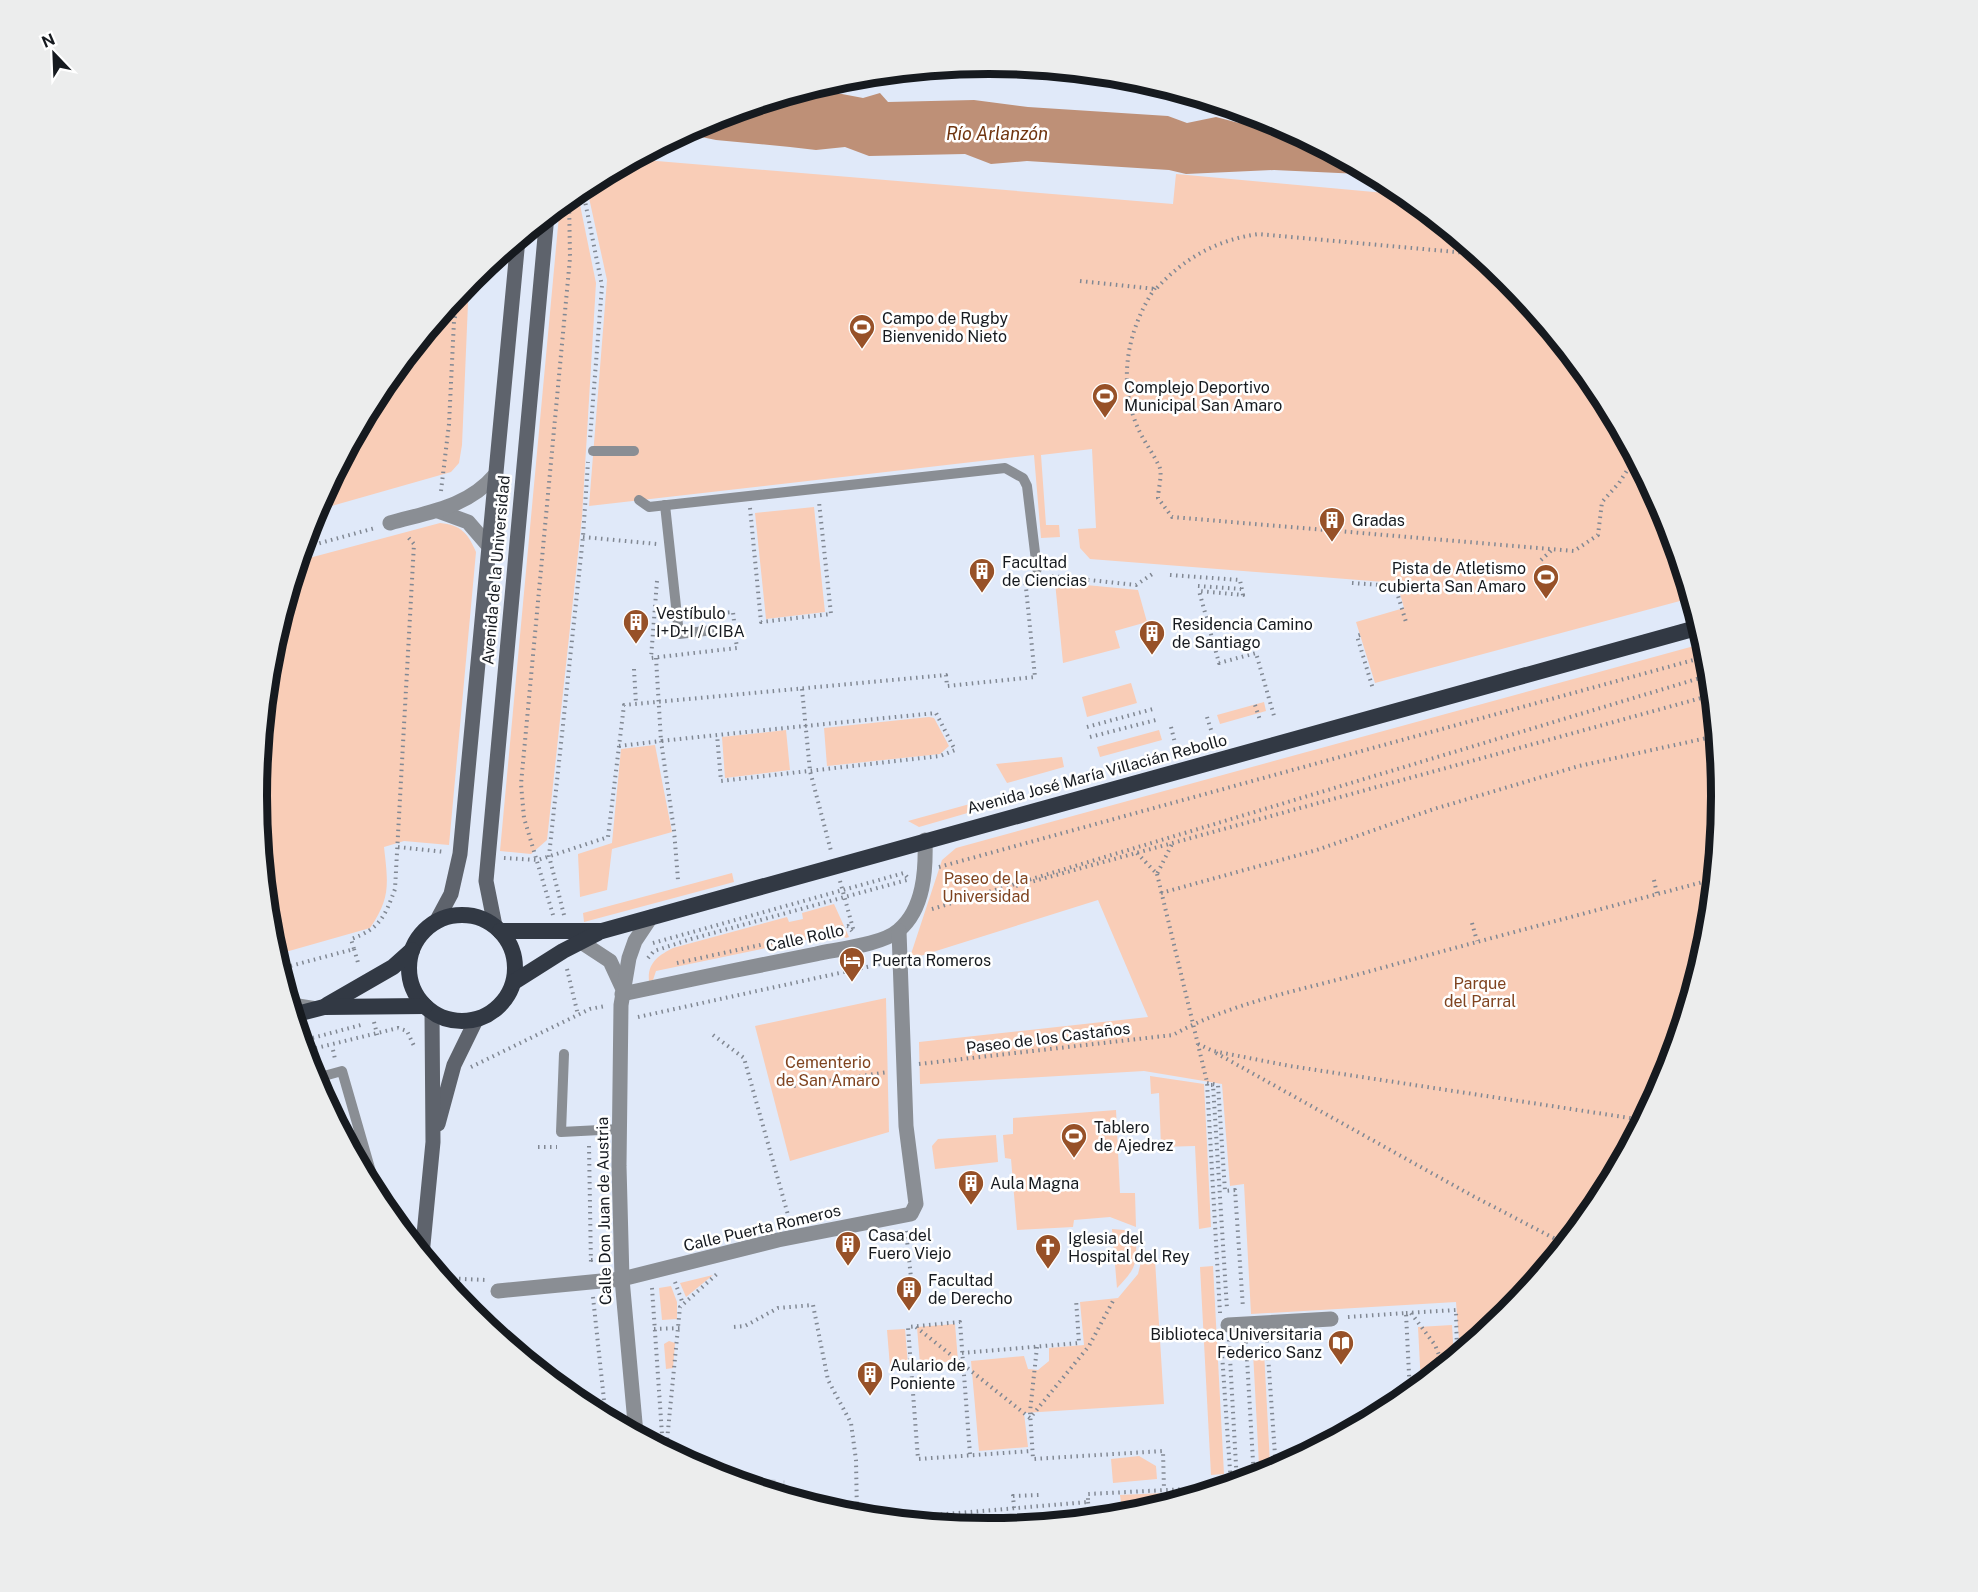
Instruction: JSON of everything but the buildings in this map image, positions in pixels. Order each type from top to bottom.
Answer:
[{"type":"highway","name":"Avenida José María Villacián Rebollo","points":[[498,928],[558,932],[602,931],[1692,629]]},
{"type":"highway","points":[[300,1013],[324,1007],[393,968],[412,950],[420,936],[436,922],[453,916],[466,915],[482,919],[498,928],[514,955],[514,982]]},
{"type":"highway","points":[[324,1007],[428,1009],[450,1020],[476,1020],[502,1003],[514,982],[563,951],[602,931]]},
{"type":"highway","points":[[412,950],[409,968],[411,984],[428,1009]]},
{"type":"main road","name":"Avenida de la Universidad","points":[[498,928],[486,881],[546,225]]},
{"type":"main road","name":"Avenida de la Universidad","points":[[436,922],[451,894],[458,867],[487,544],[517,250]]},
{"type":"main road","points":[[423,1245],[433,1142],[428,1009]]},
{"type":"main road","points":[[433,1142],[454,1065],[476,1020]]},
{"type":"street","points":[[390,523],[438,511],[478,493],[495,475]]},
{"type":"street","points":[[438,511],[468,522],[487,544]]},
{"type":"street","points":[[908,1214],[916,1204],[906,1126],[899,931],[908,919],[921,890],[926,871],[926,840]]},
{"type":"street","name":"Calle Don Juan de Austria","points":[[635,1426],[612,1129],[625,998],[635,941],[651,917]]},
{"type":"street","name":"Calle Rollo","points":[[625,998],[645,989],[858,945],[899,931]]},
{"type":"street","name":"Calle Don Juan de Austria","points":[[581,942],[610,961],[625,998]]},
{"type":"street","name":"Calle Puerta Romeros","points":[[498,1291],[592,1284],[622,1279],[794,1237],[908,1214]]},
{"type":"street","points":[[1223,1326],[1331,1319]]},
{"type":"lane","points":[[593,451],[634,451]]},
{"type":"lane","points":[[639,500],[649,507],[1005,468],[1015,472],[1027,486],[1036,569]]},
{"type":"lane","points":[[665,505],[679,634],[722,629]]},
{"type":"lane","points":[[297,1003],[324,1007]]},
{"type":"lane","points":[[564,1053],[561,1132],[612,1129]]},
{"type":"lane","points":[[323,1077],[342,1071],[370,1168]]},
{"type":"path","points":[[563,911],[549,856],[583,537],[602,286],[584,198]]},
{"type":"path","points":[[558,932],[524,818],[521,784],[570,258],[569,209]]},
{"type":"path","points":[[1465,253],[1258,234],[1206,249],[1171,273],[1155,288],[1137,319],[1131,339],[1128,380],[1134,420],[1142,439],[1161,467],[1158,498],[1172,517],[1574,551],[1598,535],[1602,502],[1619,483],[1631,465]]},
{"type":"path","points":[[1080,281],[1155,288]]},
{"type":"path","points":[[441,492],[449,424],[454,321],[457,308]]},
{"type":"path","points":[[430,495],[449,490]]},
{"type":"path","points":[[749,504],[761,622],[773,621],[831,614],[819,497]]},
{"type":"path","points":[[312,545],[390,523]]},
{"type":"path","points":[[287,967],[354,949],[351,939],[370,932],[379,924],[395,889],[414,544],[408,537]]},
{"type":"path","points":[[583,537],[661,544]]},
{"type":"path","points":[[1541,560],[1553,549]]},
{"type":"path","points":[[1052,576],[1136,585],[1154,573]]},
{"type":"path","points":[[549,856],[608,837],[624,705],[946,675],[947,686],[1035,677],[1025,575]]},
{"type":"path","points":[[1170,575],[1240,580],[1243,595],[1199,591],[1219,663],[1256,653],[1274,716]]},
{"type":"path","points":[[1352,583],[1395,586],[1406,622]]},
{"type":"path","points":[[1198,586],[1241,589]]},
{"type":"path","points":[[1360,635],[1357,636],[1373,689]]},
{"type":"path","points":[[656,657],[661,741],[674,830],[678,880]]},
{"type":"path","points":[[645,989],[644,969],[654,951],[909,879],[926,871],[1699,659]]},
{"type":"path","points":[[634,669],[636,704]]},
{"type":"path","points":[[1701,678],[928,910],[1704,697]]},
{"type":"path","points":[[802,689],[810,771],[827,840]]},
{"type":"path","points":[[1255,705],[1260,720]]},
{"type":"path","points":[[1087,727],[1153,709]]},
{"type":"path","points":[[619,746],[717,735],[936,713],[955,750],[940,756],[721,781],[717,735]]},
{"type":"path","points":[[1207,717],[1212,733]]},
{"type":"path","points":[[1090,737],[1156,720]]},
{"type":"path","points":[[1171,727],[1175,743]]},
{"type":"path","points":[[1161,893],[1317,850],[1434,809],[1579,766],[1709,738]]},
{"type":"path","points":[[1157,876],[1172,844]]},
{"type":"path","points":[[1137,853],[1157,876],[1208,1083],[1232,1476]]},
{"type":"path","points":[[648,947],[657,942],[904,873],[909,879],[911,893],[921,890]]},
{"type":"path","points":[[1654,880],[1657,894]]},
{"type":"path","name":"Paseo de los Castaños","points":[[794,1086],[904,1068],[1173,1035],[1193,1023],[1235,1008],[1477,940],[1706,881]]},
{"type":"path","points":[[843,890],[855,936]]},
{"type":"path","points":[[1472,923],[1477,940]]},
{"type":"path","points":[[666,965],[848,926],[855,936]]},
{"type":"path","points":[[855,936],[862,932]]},
{"type":"path","points":[[563,951],[579,1015],[590,1009],[625,998],[634,1018],[707,1004],[900,960]]},
{"type":"path","points":[[309,1039],[374,1022],[378,1038]]},
{"type":"path","points":[[713,1035],[744,1058],[794,1237]]},
{"type":"path","points":[[1198,1044],[1558,1240]]},
{"type":"path","points":[[1213,1051],[1290,1066],[1635,1119]]},
{"type":"path","points":[[1208,1083],[1218,1084],[1225,1191],[1235,1190],[1235,1194]]},
{"type":"path","points":[[1208,1083],[1213,1085],[1223,1326],[1236,1474]]},
{"type":"path","points":[[605,1408],[592,1284],[587,1146],[605,1145],[612,1129]]},
{"type":"path","points":[[908,1214],[912,1287]]},
{"type":"path","points":[[670,1268],[683,1304]]},
{"type":"path","points":[[665,1442],[682,1328],[680,1307],[723,1269]]},
{"type":"path","points":[[651,1273],[663,1441]]},
{"type":"path","points":[[452,1279],[492,1281],[498,1291]]},
{"type":"path","points":[[962,1353],[1079,1343],[1076,1299]]},
{"type":"path","points":[[1030,1418],[1089,1346],[1114,1299]]},
{"type":"path","points":[[734,1327],[745,1326],[778,1308],[813,1305],[828,1380],[851,1423],[856,1460],[857,1506]]},
{"type":"path","points":[[1348,1317],[1456,1310],[1457,1346]]},
{"type":"path","points":[[1408,1313],[1435,1345],[1440,1355],[1438,1362]]},
{"type":"path","points":[[1408,1313],[1410,1383]]},
{"type":"path","points":[[970,1454],[960,1322],[908,1327],[918,1459],[1032,1450]]},
{"type":"path","points":[[915,1325],[1030,1418]]},
{"type":"path","points":[[654,1329],[682,1328]]},
{"type":"path","points":[[1246,1342],[1253,1468]]},
{"type":"path","points":[[1037,1347],[1030,1418],[1033,1459],[1163,1450],[1164,1489]]},
{"type":"path","points":[[1111,1508],[1089,1509],[1088,1494],[1197,1487]]},
{"type":"path","points":[[1014,1508],[1013,1496],[1039,1495]]},
{"type":"path","points":[[928,1515],[1088,1502]]},
{"type":"green space","name":"Complejo Deportivo Municipal San Amaro","points":[[646,160],[1173,204],[1176,174],[1387,193],[1429,223],[1500,285],[1562,356],[1615,435],[1637,476],[1657,520],[1684,600],[1375,683],[1356,622],[1404,608],[1397,583],[1090,559],[1080,548],[1078,529],[1096,528],[1092,449],[1041,455],[1046,525],[1059,525],[1060,537],[1041,538],[1034,455],[589,506],[607,280],[588,195]]},
{"type":"green space","points":[[579,201],[596,283],[582,517],[547,840],[531,854],[500,851],[559,216]]},
{"type":"green space","points":[[468,296],[462,445],[459,463],[451,472],[327,507],[363,435],[388,395],[416,356]]},
{"type":"green space","points":[[814,507],[825,612],[766,619],[755,513]]},
{"type":"green space","points":[[440,523],[463,531],[476,552],[449,845],[404,841],[384,847],[387,881],[385,899],[370,928],[284,953],[268,843],[268,749],[280,655],[307,559]]},
{"type":"green space","points":[[1055,582],[1138,590],[1147,622],[1115,631],[1120,648],[1063,663]]},
{"type":"green space","name":"Parque del Parral","points":[[1696,646],[1710,749],[1712,796],[1710,843],[1698,937],[1673,1028],[1657,1072],[1637,1116],[1590,1197],[1532,1272],[1500,1307],[1459,1344],[1456,1302],[1251,1314],[1244,1184],[1230,1186],[1222,1084],[1144,1071],[920,1084],[919,1042],[1148,1017],[1098,900],[917,957],[911,954],[942,860],[956,848]]},
{"type":"green space","points":[[1131,683],[1137,703],[1087,717],[1082,697]]},
{"type":"green space","points":[[1264,702],[1266,711],[1220,724],[1217,715]]},
{"type":"green space","points":[[934,718],[949,746],[940,754],[827,766],[824,728]]},
{"type":"green space","points":[[786,730],[790,770],[725,778],[722,737]]},
{"type":"green space","points":[[1159,730],[1162,740],[1100,757],[1097,747]]},
{"type":"green space","points":[[655,745],[672,832],[612,849],[607,890],[580,897],[578,854],[612,843],[621,749]]},
{"type":"green space","points":[[1062,757],[1064,767],[1007,783],[996,764]]},
{"type":"green space","points":[[977,802],[978,810],[919,827],[908,821]]},
{"type":"green space","points":[[732,873],[734,882],[584,922],[583,913]]},
{"type":"green space","points":[[834,904],[849,937],[846,938],[838,933],[656,971],[653,980],[649,981],[652,964],[673,948],[787,917],[789,922],[803,919],[802,913]]},
{"type":"green space","name":"Cementerio de San Amaro","points":[[886,998],[889,1132],[790,1161],[755,1026]]},
{"type":"green space","points":[[1150,1076],[1204,1084],[1211,1227],[1199,1229],[1195,1146],[1161,1147],[1159,1093],[1151,1094]]},
{"type":"green space","points":[[1116,1110],[1120,1193],[1135,1193],[1136,1227],[1110,1217],[1074,1220],[1073,1227],[1017,1230],[1011,1159],[1005,1158],[1003,1135],[1013,1134],[1013,1118]]},
{"type":"green space","points":[[996,1135],[998,1162],[935,1169],[932,1146],[938,1139]]},
{"type":"green space","points":[[1112,1229],[1124,1230],[1136,1237],[1134,1266],[1117,1288]]},
{"type":"green space","points":[[1142,1258],[1155,1260],[1164,1404],[1024,1413],[1028,1447],[979,1451],[971,1361],[1024,1356],[1028,1369],[1038,1370],[1049,1361],[1049,1348],[1084,1345],[1080,1302],[1118,1298],[1138,1274]]},
{"type":"green space","points":[[1213,1266],[1224,1474],[1211,1475],[1200,1267]]},
{"type":"green space","points":[[713,1275],[686,1297],[680,1283]]},
{"type":"green space","points":[[671,1286],[677,1302],[677,1319],[662,1320],[659,1288]]},
{"type":"green space","points":[[955,1324],[958,1361],[920,1364],[917,1327]]},
{"type":"green space","points":[[1452,1325],[1453,1349],[1420,1375],[1418,1327]]},
{"type":"green space","points":[[905,1329],[908,1365],[890,1367],[887,1330]]},
{"type":"green space","points":[[669,1341],[675,1343],[673,1368],[666,1369],[664,1344]]},
{"type":"green space","points":[[1264,1351],[1270,1462],[1259,1465],[1253,1352]]},
{"type":"green space","points":[[1139,1456],[1156,1466],[1157,1479],[1113,1483],[1111,1459]]},
{"type":"green space","points":[[1164,1493],[1165,1497],[1148,1501],[1121,1502],[1120,1495]]},
{"type":"water","name":"Río Arlanzón","points":[[880,93],[888,102],[974,100],[1028,107],[1168,116],[1187,123],[1216,117],[1265,128],[1309,148],[1356,174],[1274,170],[1186,174],[1169,170],[1027,161],[991,164],[965,154],[869,156],[845,147],[816,150],[696,136],[757,112],[821,94],[863,98]]},
{"type":"place","name":"Campo de Rugby Bienvenido Nieto","points":[[862,350]]},
{"type":"place","name":"Complejo Deportivo Municipal San Amaro","points":[[1105,419]]},
{"type":"place","name":"Gradas","points":[[1332,543]]},
{"type":"place","name":"Facultad de Ciencias","points":[[982,594]]},
{"type":"place","name":"Pista de Atletismo cubierta San Amaro","points":[[1546,600]]},
{"type":"place","name":"Vestíbulo I+D+I / CIBA","points":[[636,645]]},
{"type":"place","name":"Residencia Camino de Santiago","points":[[1152,656]]},
{"type":"place","name":"Puerta Romeros","points":[[852,983]]},
{"type":"place","name":"Tablero de Ajedrez","points":[[1074,1159]]},
{"type":"place","name":"Aula Magna","points":[[971,1206]]},
{"type":"place","name":"Casa del Fuero Viejo","points":[[848,1267]]},
{"type":"place","name":"Iglesia del Hospital del Rey","points":[[1048,1270]]},
{"type":"place","name":"Facultad de Derecho","points":[[909,1312]]},
{"type":"place","name":"Biblioteca Universitaria Federico Sanz","points":[[1341,1366]]},
{"type":"place","name":"Aulario de Poniente","points":[[870,1397]]},
{"type":"park label","name":"Paseo de la Universidad","points":[[986,887]]}]
